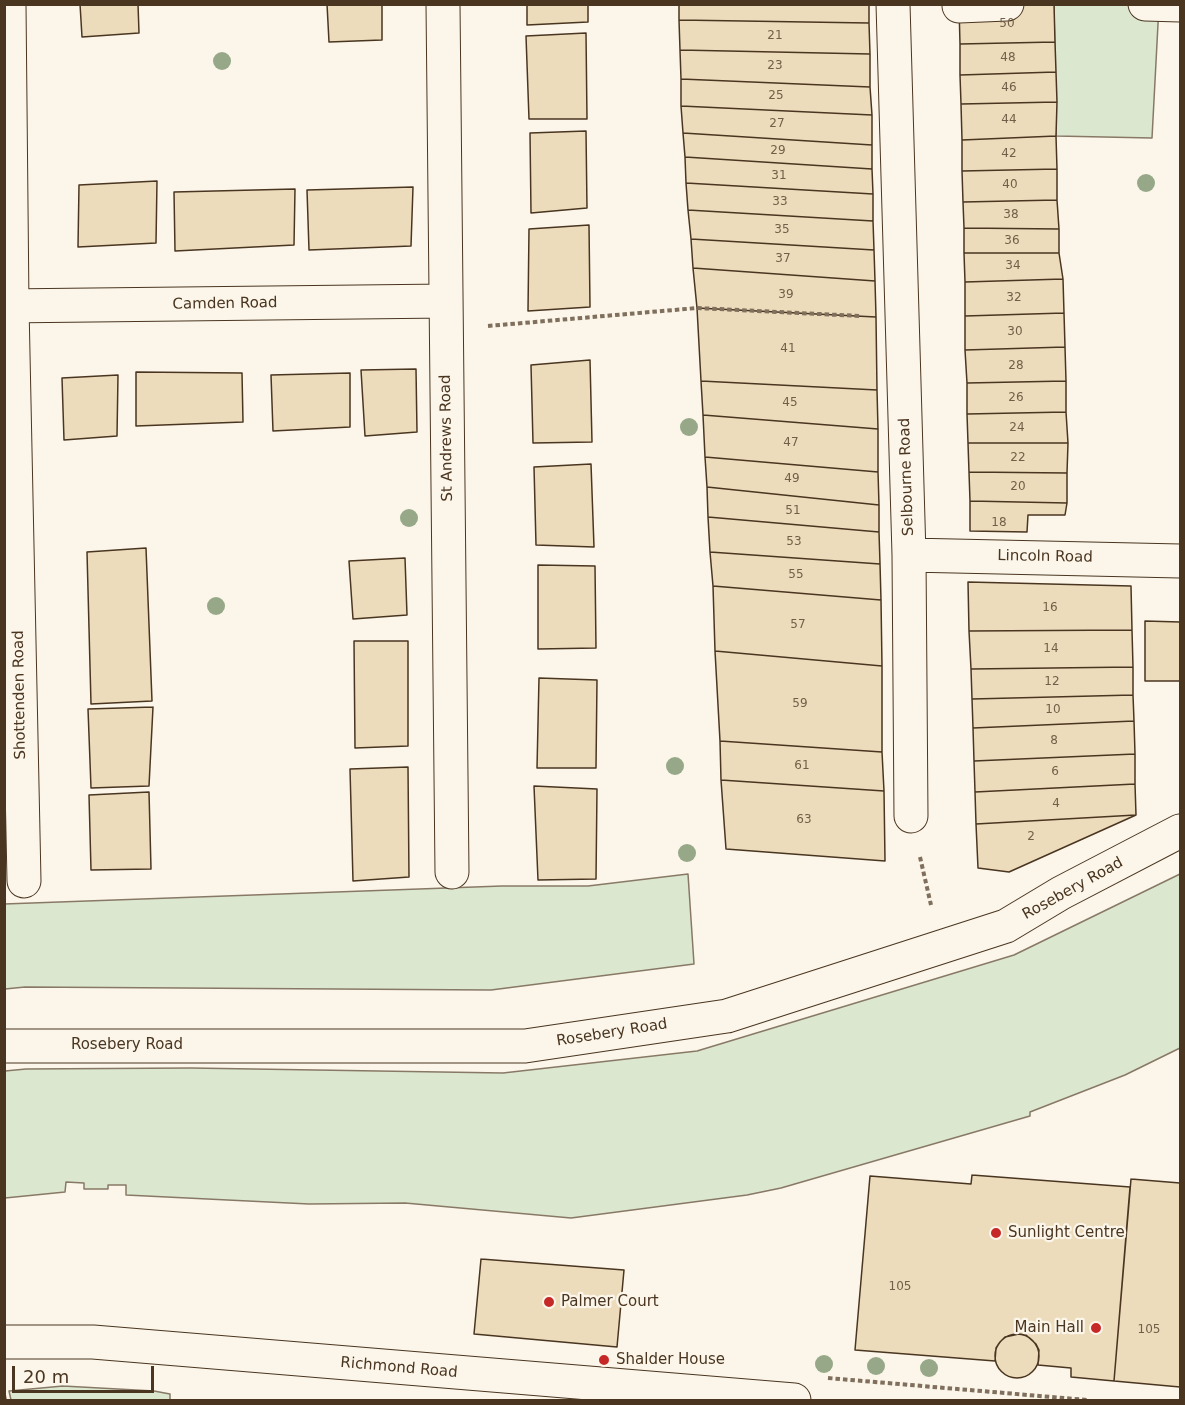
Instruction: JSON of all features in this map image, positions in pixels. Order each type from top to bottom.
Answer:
[{"type":"street","name":"Shottenden Road","points":[[9,4],[8,306],[24,881]]},
{"type":"street","name":"St Andrews Road","points":[[443,4],[452,873]]},
{"type":"street","name":"Selbourne Road","points":[[893,4],[909,555],[911,816]]},
{"type":"street","points":[[959,6],[1007,4]]},
{"type":"street","points":[[1145,4],[1180,5]]},
{"type":"street","name":"Camden Road","points":[[8,306],[446,301]]},
{"type":"street","name":"Lincoln Road","points":[[909,555],[1180,561]]},
{"type":"street","name":"Rosebery Road","points":[[4,1046],[525,1046],[727,1016],[1006,926],[1061,893],[1180,831]]},
{"type":"street","name":"Richmond Road","points":[[4,1342],[93,1342],[794,1401]]},
{"type":"path","points":[[480,327],[697,308],[864,316]]},
{"type":"path","points":[[911,816],[941,947]]},
{"type":"path","points":[[4,1395],[5,1401]]},
{"type":"green space","points":[[1054,5],[1159,5],[1152,138],[1056,136]]},
{"type":"green space","points":[[688,874],[694,964],[491,990],[25,987],[5,989],[4,904],[502,886],[588,886]]},
{"type":"green space","points":[[1180,874],[1180,1048],[1125,1075],[1030,1112],[1030,1116],[781,1188],[747,1195],[571,1218],[405,1203],[309,1204],[126,1195],[126,1185],[108,1185],[108,1189],[84,1189],[84,1183],[66,1182],[65,1192],[5,1198],[5,1071],[191,1068],[503,1073],[697,1051],[1014,955]]},
{"type":"green space","points":[[63,1386],[154,1391],[170,1394],[170,1400],[11,1400],[9,1391]]},
{"type":"building","points":[[80,4],[138,4],[139,33],[82,37]]},
{"type":"building","points":[[327,4],[382,4],[382,40],[329,42]]},
{"type":"building","points":[[527,4],[588,4],[588,22],[527,25]]},
{"type":"building","points":[[679,4],[869,4],[869,23],[679,20]]},
{"type":"building","points":[[1054,4],[1055,42],[960,44],[959,6]]},
{"type":"building","points":[[679,20],[869,23],[870,54],[680,50]]},
{"type":"building","points":[[586,33],[587,119],[529,119],[526,36]]},
{"type":"building","points":[[1055,42],[1056,72],[960,75],[960,44]]},
{"type":"building","points":[[680,50],[870,54],[870,87],[681,79]]},
{"type":"building","points":[[1056,72],[1057,102],[961,104],[960,75]]},
{"type":"building","points":[[681,79],[870,87],[872,115],[681,106]]},
{"type":"building","points":[[1057,102],[1056,136],[962,140],[961,104]]},
{"type":"building","points":[[681,106],[872,115],[872,145],[683,133]]},
{"type":"building","points":[[586,131],[587,208],[531,213],[530,133]]},
{"type":"building","points":[[683,133],[872,145],[872,169],[685,157]]},
{"type":"building","points":[[1056,136],[1057,169],[962,171],[962,140]]},
{"type":"building","points":[[685,157],[872,169],[873,194],[686,183]]},
{"type":"building","points":[[1057,169],[1057,200],[963,202],[962,171]]},
{"type":"building","points":[[157,181],[156,243],[78,247],[79,185]]},
{"type":"building","points":[[686,183],[873,194],[873,221],[688,210]]},
{"type":"building","points":[[413,187],[411,246],[309,250],[307,190]]},
{"type":"building","points":[[295,189],[294,245],[175,251],[174,192]]},
{"type":"building","points":[[1057,200],[1059,229],[964,228],[963,202]]},
{"type":"building","points":[[688,210],[873,221],[874,250],[691,239]]},
{"type":"building","points":[[589,225],[590,307],[528,311],[529,229]]},
{"type":"building","points":[[964,228],[1059,229],[1059,253],[964,253]]},
{"type":"building","points":[[691,239],[874,250],[875,281],[693,268]]},
{"type":"building","points":[[964,253],[1059,253],[1063,279],[965,282]]},
{"type":"building","points":[[693,268],[875,281],[876,317],[697,308]]},
{"type":"building","points":[[1063,279],[1064,313],[965,316],[965,282]]},
{"type":"building","points":[[697,308],[876,317],[877,390],[701,381]]},
{"type":"building","points":[[1064,313],[1065,347],[965,350],[965,316]]},
{"type":"building","points":[[1065,347],[1066,381],[967,383],[965,350]]},
{"type":"building","points":[[590,360],[592,442],[533,443],[531,365]]},
{"type":"building","points":[[416,369],[417,432],[365,436],[361,370]]},
{"type":"building","points":[[136,372],[242,373],[243,422],[136,426]]},
{"type":"building","points":[[350,373],[350,427],[273,431],[271,375]]},
{"type":"building","points":[[118,375],[117,436],[64,440],[62,378]]},
{"type":"building","points":[[701,381],[877,390],[878,429],[703,415]]},
{"type":"building","points":[[1066,381],[1066,412],[967,414],[967,383]]},
{"type":"building","points":[[1066,412],[1068,443],[968,443],[967,414]]},
{"type":"building","points":[[703,415],[878,429],[878,472],[705,457]]},
{"type":"building","points":[[968,443],[1068,443],[1067,473],[969,472]]},
{"type":"building","points":[[705,457],[878,472],[879,505],[707,487]]},
{"type":"building","points":[[591,464],[594,547],[536,545],[534,467]]},
{"type":"building","points":[[969,472],[1067,473],[1067,503],[970,501]]},
{"type":"building","points":[[707,487],[879,505],[879,532],[708,517]]},
{"type":"building","points":[[970,501],[1067,503],[1065,515],[1028,515],[1027,532],[970,531]]},
{"type":"building","points":[[708,517],[879,532],[880,564],[710,552]]},
{"type":"building","points":[[146,548],[152,701],[91,704],[87,552]]},
{"type":"building","points":[[710,552],[880,564],[881,600],[713,586]]},
{"type":"building","points":[[405,558],[407,615],[353,619],[349,561]]},
{"type":"building","points":[[538,565],[595,566],[596,648],[538,649]]},
{"type":"building","points":[[968,582],[1131,586],[1132,630],[969,631]]},
{"type":"building","points":[[713,586],[881,600],[882,666],[715,651]]},
{"type":"building","points":[[1145,621],[1180,622],[1180,681],[1145,681]]},
{"type":"building","points":[[1132,630],[1133,667],[971,669],[969,631]]},
{"type":"building","points":[[354,641],[408,641],[408,746],[355,748]]},
{"type":"building","points":[[715,651],[882,666],[882,752],[720,741]]},
{"type":"building","points":[[1133,667],[1133,695],[972,699],[971,669]]},
{"type":"building","points":[[539,678],[597,680],[596,768],[537,768]]},
{"type":"building","points":[[1133,695],[1134,721],[973,728],[972,699]]},
{"type":"building","points":[[153,707],[149,786],[91,788],[88,709]]},
{"type":"building","points":[[1134,721],[1135,754],[974,761],[973,728]]},
{"type":"building","points":[[720,741],[882,752],[884,791],[721,780]]},
{"type":"building","points":[[1135,754],[1135,784],[975,792],[974,761]]},
{"type":"building","points":[[408,767],[409,877],[353,881],[350,769]]},
{"type":"building","points":[[721,780],[884,791],[885,861],[726,849]]},
{"type":"building","points":[[1135,784],[1136,815],[976,824],[975,792]]},
{"type":"building","points":[[534,786],[597,789],[596,879],[538,880]]},
{"type":"building","points":[[149,792],[151,869],[91,870],[89,795]]},
{"type":"building","points":[[1136,815],[1009,872],[978,868],[976,824]]},
{"type":"building","name":"Sunlight Centre","points":[[972,1175],[1130,1187],[1114,1381],[1071,1377],[1071,1368],[1038,1365],[1039,1350],[1036,1344],[1026,1335],[1019,1334],[1005,1337],[1000,1342],[996,1348],[995,1361],[855,1350],[870,1176],[971,1184]]},
{"type":"building","points":[[1131,1179],[1180,1183],[1180,1387],[1114,1381]]},
{"type":"building","name":"Palmer Court","points":[[481,1259],[624,1270],[617,1347],[474,1334]]},
{"type":"building","points":[[1017,1334],[1026,1335],[1033,1340],[1038,1347],[1038,1365],[1033,1372],[1026,1377],[1017,1378],[1008,1377],[1001,1372],[996,1365],[995,1356],[996,1347],[1001,1340],[1008,1335]]},
{"type":"place","name":"Sunlight Centre","points":[[996,1233]]},
{"type":"place","name":"Palmer Court","points":[[549,1302]]},
{"type":"place","name":"Main Hall","points":[[1096,1328]]},
{"type":"place","name":"Shalder House","points":[[604,1360]]}]
